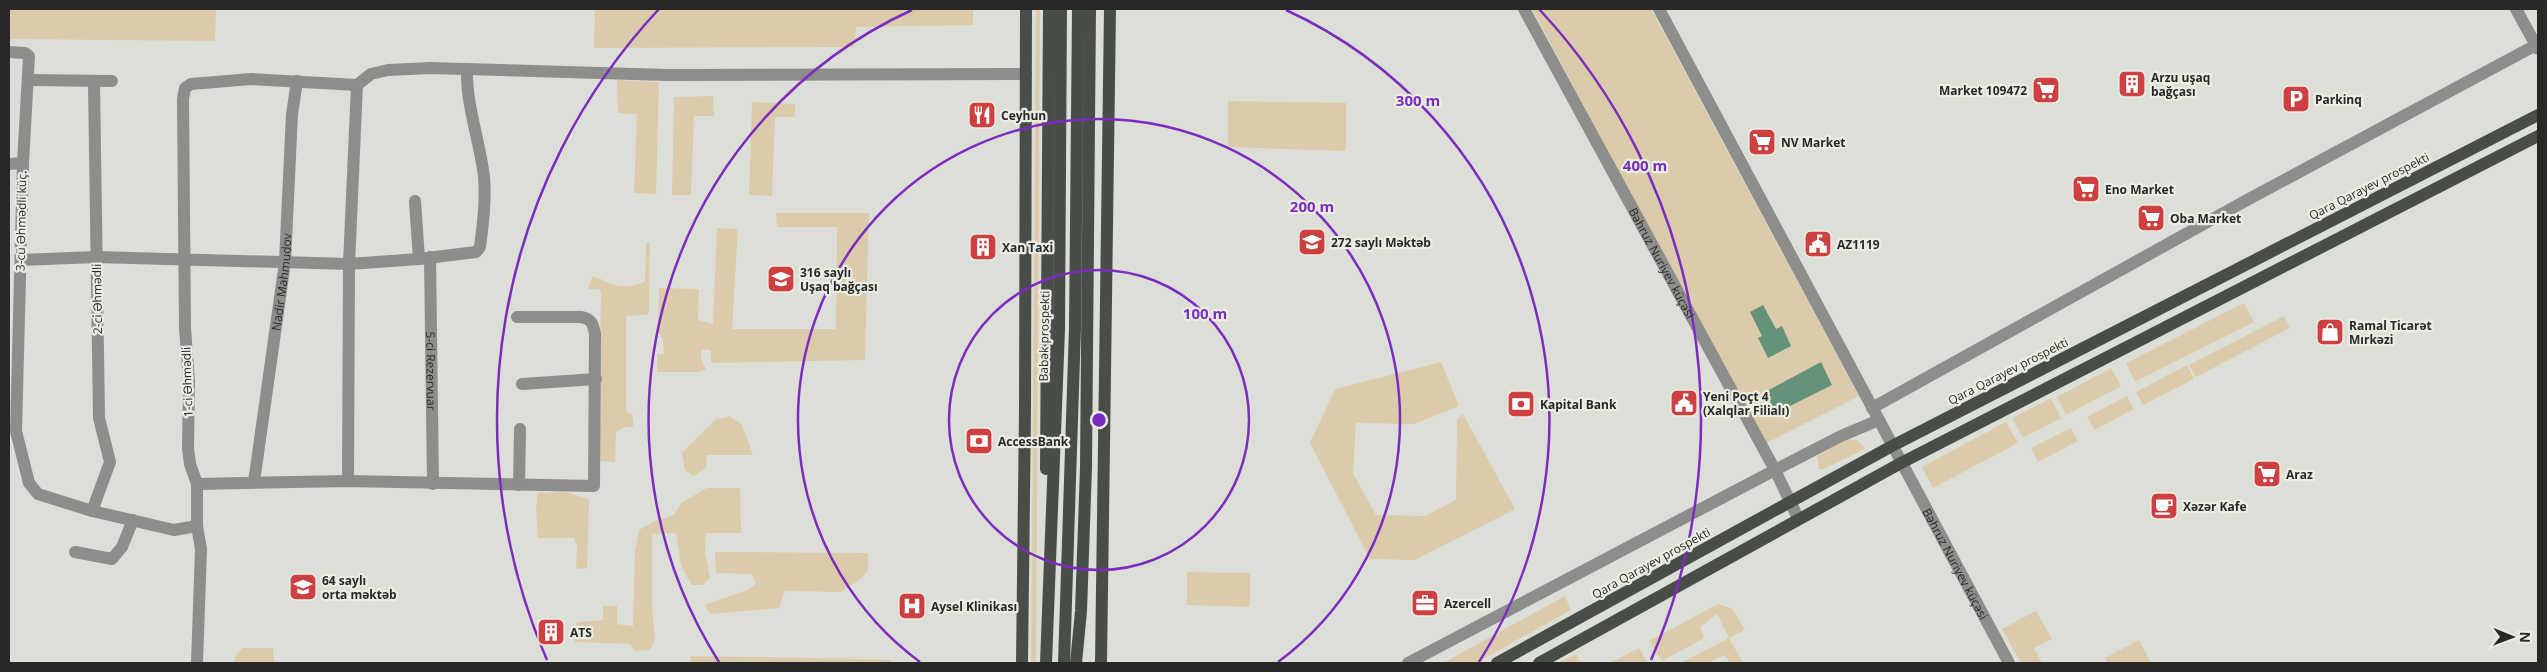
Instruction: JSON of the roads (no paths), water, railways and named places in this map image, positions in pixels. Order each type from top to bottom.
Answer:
[{"type":"main road","name":"Babək prospekti","points":[[1022,663],[1027,9]]},
{"type":"main road","points":[[1046,663],[1049,9]]},
{"type":"main road","name":"Babək prospekti","points":[[1046,663],[1058,330],[1062,9]]},
{"type":"main road","points":[[1064,663],[1075,328],[1078,9]]},
{"type":"main road","points":[[1076,663],[1081,611],[1086,467],[1090,9]]},
{"type":"main road","points":[[1101,663],[1110,9]]},
{"type":"main road","name":"Qara Qarayev prospekti","points":[[1497,663],[1892,446],[2538,115]]},
{"type":"main road","points":[[1540,663],[1798,518],[1901,463],[2538,136]]},
{"type":"main road","points":[[1096,663],[1102,607]]},
{"type":"street","name":"Bəhruz Nuriyev küçəsi","points":[[1524,9],[1774,470],[1798,518]]},
{"type":"street","points":[[1659,9],[1892,446]]},
{"type":"street","points":[[1872,408],[2247,200],[2537,47],[2516,9]]},
{"type":"street","name":"3-cü Əhmədli küç.","points":[[9,52],[25,52],[29,56],[12,431],[33,490],[38,494],[92,510],[174,530],[197,526]]},
{"type":"street","points":[[297,81],[357,85],[371,74],[388,70],[467,69],[667,75],[1026,74]]},
{"type":"street","points":[[21,260],[96,257],[185,258],[349,264],[471,253],[480,247],[485,192],[468,94],[467,69]]},
{"type":"street","name":"1-ci Əhmədli","points":[[198,663],[201,549],[197,526],[197,484],[190,464],[188,448],[189,382],[184,328],[185,258],[182,99],[184,88],[191,84],[251,79],[297,81]]},
{"type":"street","points":[[29,80],[112,81]]},
{"type":"street","name":"Nadir Mahmudov","points":[[254,482],[285,262],[292,114],[297,81]]},
{"type":"street","name":"2-ci Əhmədli","points":[[92,510],[110,462],[99,418],[94,82]]},
{"type":"street","points":[[348,481],[349,264],[357,85]]},
{"type":"street","points":[[9,164],[23,163]]},
{"type":"street","name":"5-ci Rezervuar","points":[[416,201],[424,258],[433,484]]},
{"type":"street","points":[[197,484],[348,481],[594,486],[596,334],[593,324],[589,319],[517,317]]},
{"type":"street","points":[[522,384],[596,379]]},
{"type":"street","points":[[1408,663],[1774,470],[1841,436],[1878,420]]},
{"type":"street","points":[[519,485],[520,429]]},
{"type":"street","name":"Bəhruz Nuriyev küçəsi","points":[[1892,446],[2009,663]]},
{"type":"street","points":[[75,552],[112,559],[122,547],[133,520]]},
{"type":"place","name":"Arzu uşaq bağçası","points":[[2132,84]]},
{"type":"place","name":"Market 109472","points":[[2046,90]]},
{"type":"place","name":"Parkinq","points":[[2296,99]]},
{"type":"place","name":"Ceyhun","points":[[982,115]]},
{"type":"place","name":"NV Market","points":[[1762,142]]},
{"type":"place","name":"Eno Market","points":[[2086,189]]},
{"type":"place","name":"Oba Market","points":[[2151,218]]},
{"type":"place","name":"272 saylı Məktəb","points":[[1312,242]]},
{"type":"place","name":"AZ1119","points":[[1818,244]]},
{"type":"place","name":"Xan Taxi","points":[[983,247]]},
{"type":"place","name":"316 saylı Uşaq bağçası","points":[[781,279]]},
{"type":"place","name":"Ramal Ticarət Mırkəzi","points":[[2330,332]]},
{"type":"place","name":"Yeni Poçt 4 (Xalqlar Filialı)","points":[[1684,403]]},
{"type":"place","name":"Kapital Bank","points":[[1521,404]]},
{"type":"place","name":"AccessBank","points":[[979,441]]},
{"type":"place","name":"Araz","points":[[2267,474]]},
{"type":"place","name":"Xəzər Kafe","points":[[2164,506]]},
{"type":"place","name":"64 saylı orta məktəb","points":[[303,587]]},
{"type":"place","name":"Azercell","points":[[1425,603]]},
{"type":"place","name":"Aysel Klinikası","points":[[912,606]]},
{"type":"place","name":"ATS","points":[[551,632]]}]
